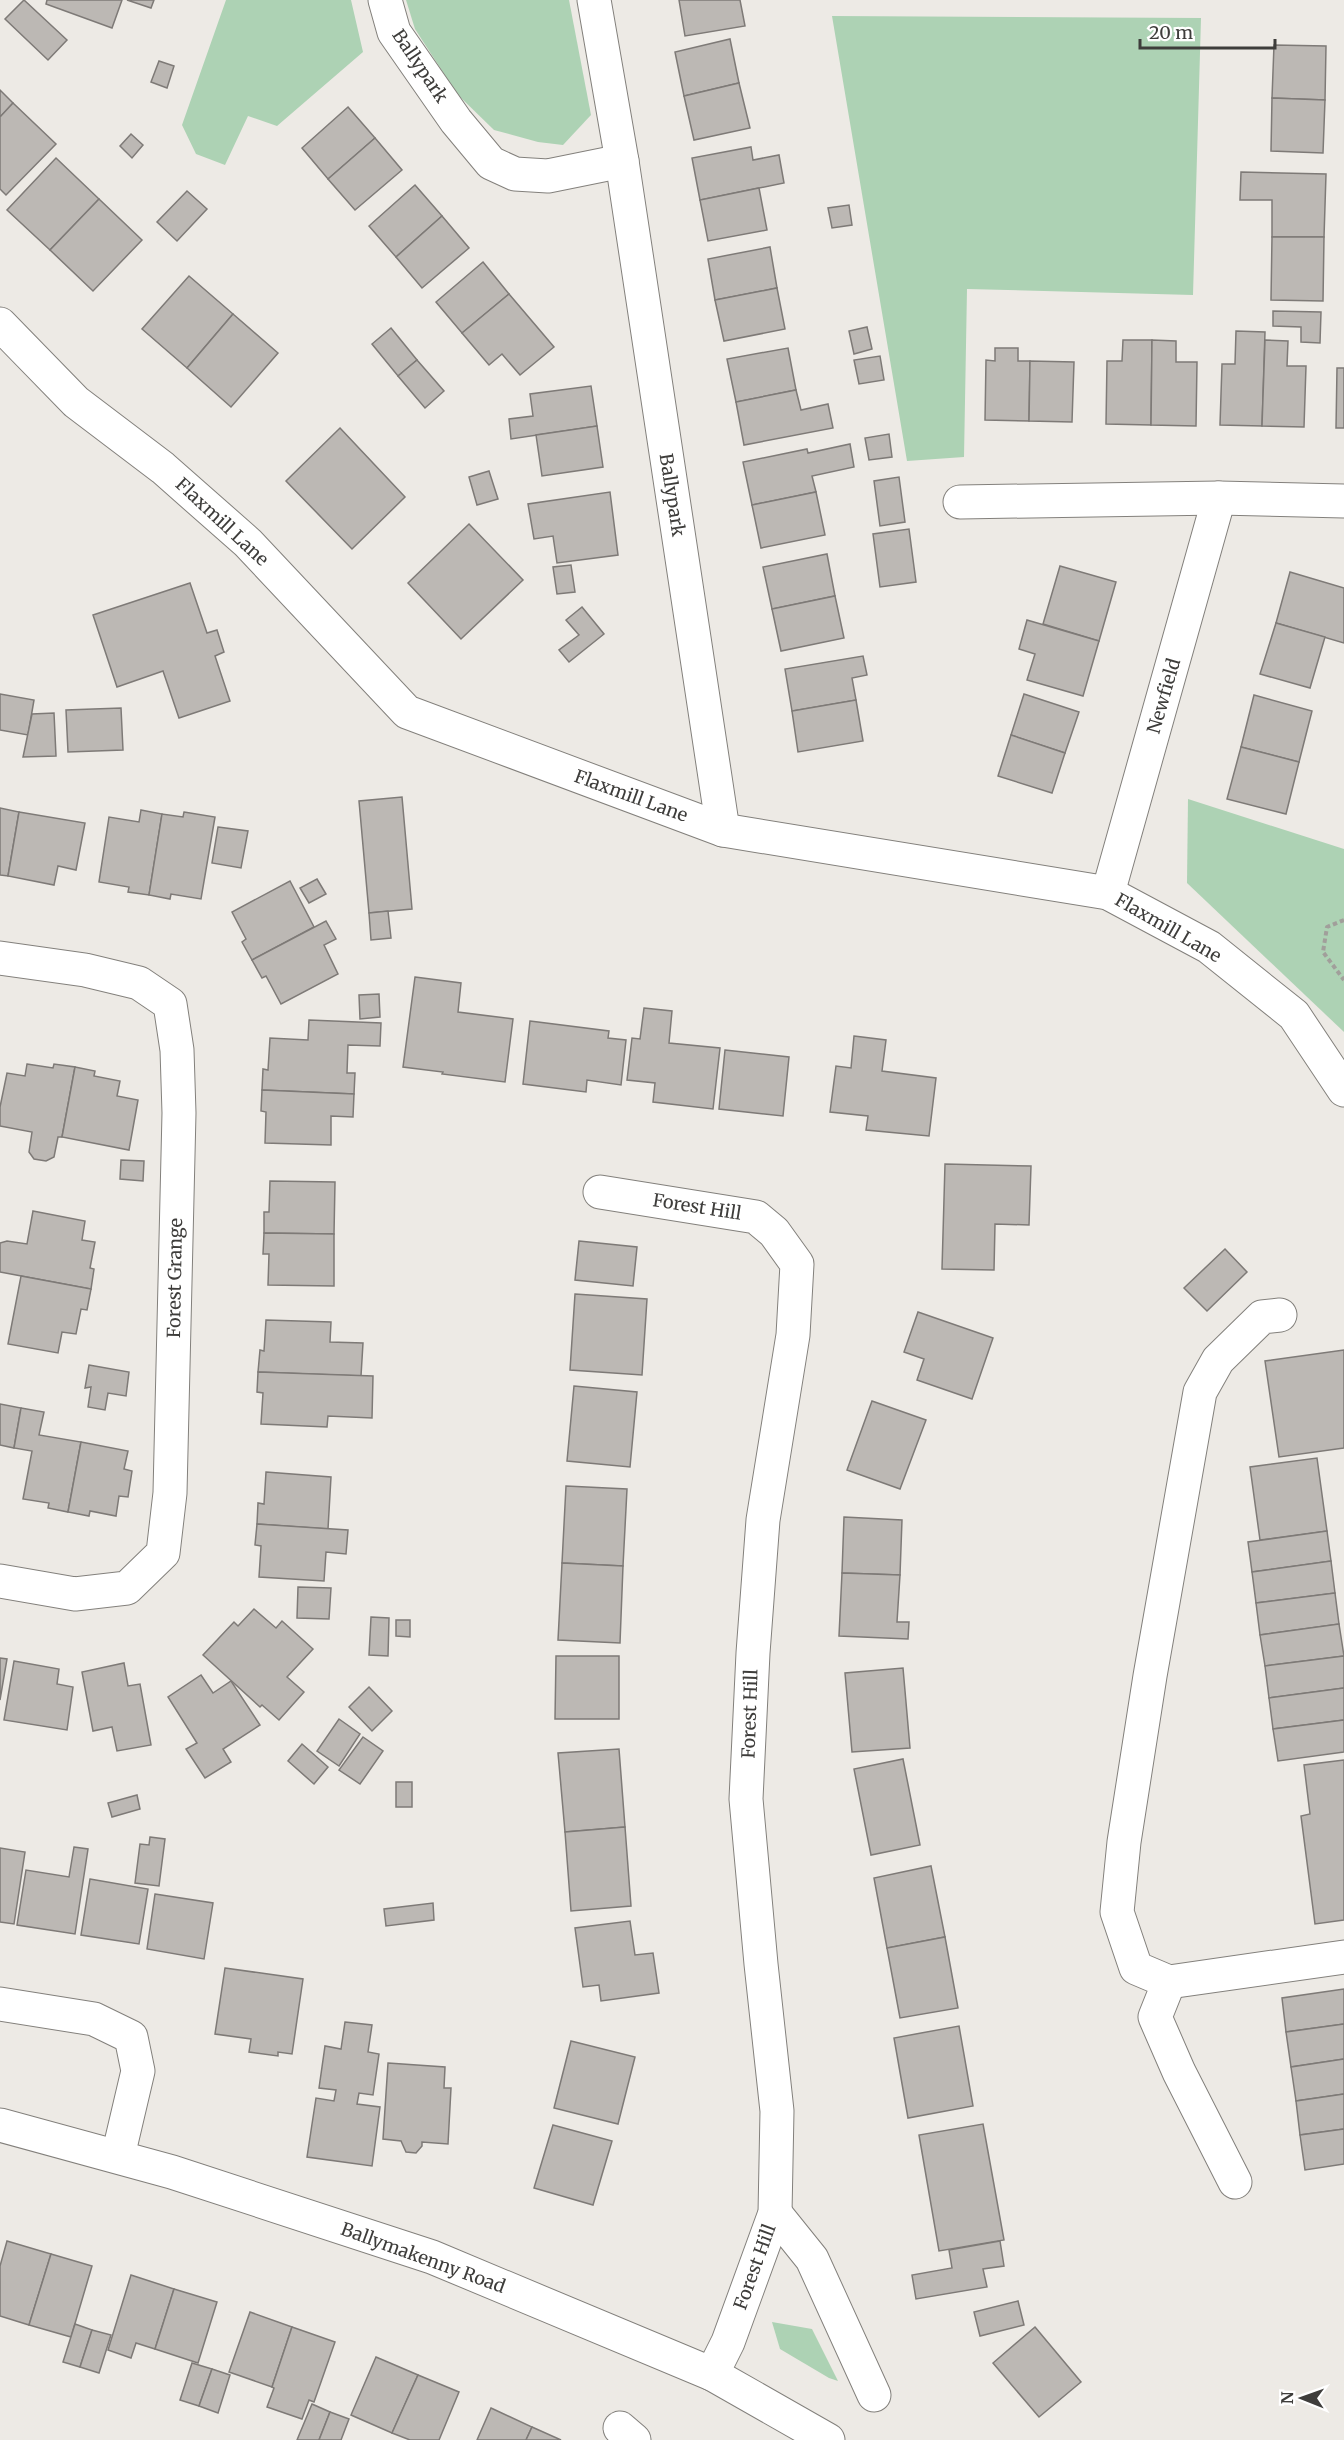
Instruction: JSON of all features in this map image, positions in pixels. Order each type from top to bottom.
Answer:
[{"type":"street","name":"Ballypark","points":[[385,0],[394,32],[456,121],[491,163],[515,174],[548,176],[622,161]]},
{"type":"street","name":"Ballypark","points":[[594,0],[622,161],[723,830]]},
{"type":"street","name":"Flaxmill Lane","points":[[0,324],[76,402],[163,468],[248,543],[407,712],[723,830],[1108,893],[1209,947],[1294,1015],[1344,1090]]},
{"type":"street","points":[[960,502],[1219,498],[1344,501]]},
{"type":"street","name":"Newfield","points":[[1108,893],[1219,498]]},
{"type":"street","name":"Forest Grange","points":[[0,958],[85,970],[139,983],[170,1004],[177,1050],[179,1113],[170,1492],[163,1553],[127,1588],[75,1594],[0,1581]]},
{"type":"street","name":"Forest Hill","points":[[600,1192],[756,1217],[774,1232],[797,1264],[794,1335],[763,1520],[753,1653],[746,1799],[777,2111],[775,2213],[728,2342],[712,2374]]},
{"type":"street","points":[[1280,1315],[1262,1317],[1218,1360],[1200,1392],[1150,1676],[1124,1842],[1117,1912],[1136,1968],[1169,1982],[1344,1957]]},
{"type":"street","points":[[1169,1982],[1155,2018],[1179,2072],[1235,2182]]},
{"type":"street","points":[[0,2004],[94,2019],[131,2037],[138,2071],[118,2156]]},
{"type":"street","name":"Ballymakenny Road","points":[[0,2125],[118,2156],[432,2257],[712,2374],[828,2440]]},
{"type":"street","points":[[775,2213],[812,2259],[874,2396]]},
{"type":"path","points":[[1344,920],[1328,927],[1323,951],[1344,980]]},
{"type":"green space","points":[[226,0],[351,0],[363,52],[277,126],[248,116],[225,165],[196,154],[182,125]]},
{"type":"green space","points":[[406,0],[569,0],[591,115],[563,145],[538,142],[494,130],[457,94],[415,29]]},
{"type":"green space","points":[[832,16],[1201,18],[1193,295],[967,289],[964,457],[907,461]]},
{"type":"green space","points":[[1188,799],[1344,849],[1344,1032],[1187,883]]},
{"type":"green space","points":[[772,2322],[812,2329],[838,2381],[780,2349]]},
{"type":"building","points":[[24,0],[67,40],[48,60],[5,19]]},
{"type":"building","points":[[47,0],[122,0],[112,28],[46,4]]},
{"type":"building","points":[[127,0],[154,0],[151,8]]},
{"type":"building","points":[[679,0],[740,0],[745,26],[685,36]]},
{"type":"building","points":[[730,39],[739,83],[684,96],[675,52]]},
{"type":"building","points":[[1274,45],[1326,46],[1325,100],[1272,98]]},
{"type":"building","points":[[159,61],[174,66],[167,88],[151,82]]},
{"type":"building","points":[[739,83],[750,128],[694,140],[684,96]]},
{"type":"building","points":[[0,90],[13,103],[0,117]]},
{"type":"building","points":[[1272,98],[1325,100],[1323,153],[1271,151]]},
{"type":"building","points":[[13,103],[56,144],[6,195],[0,189],[0,117]]},
{"type":"building","points":[[348,107],[375,138],[328,179],[302,148]]},
{"type":"building","points":[[131,134],[143,145],[132,158],[120,146]]},
{"type":"building","points":[[375,138],[402,170],[355,210],[328,179]]},
{"type":"building","points":[[751,147],[753,160],[779,155],[784,183],[700,200],[692,158]]},
{"type":"building","points":[[56,158],[99,199],[50,250],[7,210]]},
{"type":"building","points":[[1241,172],[1326,174],[1324,237],[1272,237],[1272,200],[1240,200]]},
{"type":"building","points":[[415,185],[442,216],[396,257],[369,226]]},
{"type":"building","points":[[759,188],[767,230],[708,241],[700,200]]},
{"type":"building","points":[[187,191],[207,209],[177,241],[157,222]]},
{"type":"building","points":[[99,199],[142,240],[93,291],[50,250]]},
{"type":"building","points":[[849,205],[852,225],[832,228],[828,208]]},
{"type":"building","points":[[442,216],[469,248],[422,288],[396,257]]},
{"type":"building","points":[[1272,237],[1324,237],[1323,301],[1271,300]]},
{"type":"building","points":[[770,247],[777,288],[715,300],[708,259]]},
{"type":"building","points":[[483,262],[509,294],[462,333],[436,302]]},
{"type":"building","points":[[189,276],[233,314],[187,368],[142,329]]},
{"type":"building","points":[[777,288],[785,329],[724,341],[715,300]]},
{"type":"building","points":[[509,294],[554,347],[520,375],[502,354],[489,365],[462,333]]},
{"type":"building","points":[[1273,311],[1321,312],[1320,343],[1301,342],[1301,327],[1273,326]]},
{"type":"building","points":[[233,314],[278,353],[231,407],[187,368]]},
{"type":"building","points":[[867,327],[872,349],[854,354],[849,331]]},
{"type":"building","points":[[391,328],[417,360],[398,376],[372,344]]},
{"type":"building","points":[[1236,331],[1265,332],[1262,426],[1220,425],[1222,364],[1235,364]]},
{"type":"building","points":[[1123,340],[1152,340],[1151,425],[1106,424],[1107,361],[1122,361]]},
{"type":"building","points":[[1152,340],[1176,341],[1176,362],[1197,362],[1196,426],[1151,425]]},
{"type":"building","points":[[1265,340],[1288,341],[1287,366],[1306,366],[1304,427],[1262,426]]},
{"type":"building","points":[[788,348],[796,390],[736,402],[727,359]]},
{"type":"building","points":[[995,348],[1018,348],[1018,361],[1030,361],[1029,421],[985,420],[986,360],[995,361]]},
{"type":"building","points":[[880,356],[884,380],[859,384],[854,360]]},
{"type":"building","points":[[417,360],[444,391],[425,408],[398,376]]},
{"type":"building","points":[[1030,361],[1074,362],[1072,422],[1029,421]]},
{"type":"building","points":[[1337,368],[1344,368],[1344,428],[1336,428]]},
{"type":"building","points":[[591,386],[597,426],[511,439],[509,419],[533,416],[530,394]]},
{"type":"building","points":[[796,390],[801,410],[828,404],[833,428],[744,445],[736,402]]},
{"type":"building","points":[[597,426],[603,467],[542,476],[536,435]]},
{"type":"building","points":[[340,428],[405,497],[352,549],[286,481]]},
{"type":"building","points":[[889,434],[892,457],[869,460],[865,438]]},
{"type":"building","points":[[850,444],[854,467],[812,476],[816,492],[752,505],[743,462],[807,449],[808,453]]},
{"type":"building","points":[[489,471],[498,499],[477,505],[469,477]]},
{"type":"building","points":[[899,477],[905,522],[880,526],[874,481]]},
{"type":"building","points":[[610,492],[618,555],[557,563],[553,536],[534,539],[528,504]]},
{"type":"building","points":[[816,492],[825,535],[761,548],[752,505]]},
{"type":"building","points":[[469,524],[523,580],[461,639],[408,583]]},
{"type":"building","points":[[909,529],[916,582],[880,587],[873,534]]},
{"type":"building","points":[[827,554],[835,596],[772,609],[763,567]]},
{"type":"building","points":[[571,565],[575,592],[557,594],[553,567]]},
{"type":"building","points":[[1060,566],[1116,582],[1099,641],[1043,624]]},
{"type":"building","points":[[1290,572],[1344,588],[1344,643],[1276,623]]},
{"type":"building","points":[[190,583],[207,633],[217,630],[224,652],[215,656],[230,701],[179,718],[163,671],[117,687],[93,615]]},
{"type":"building","points":[[835,596],[844,638],[781,651],[772,609]]},
{"type":"building","points":[[582,607],[604,634],[569,662],[559,650],[579,635],[566,620]]},
{"type":"building","points":[[1027,620],[1099,641],[1083,696],[1027,680],[1035,654],[1019,649]]},
{"type":"building","points":[[1276,623],[1325,637],[1310,688],[1260,674]]},
{"type":"building","points":[[863,656],[867,675],[852,678],[856,700],[792,711],[785,669]]},
{"type":"building","points":[[0,694],[34,700],[28,735],[0,730]]},
{"type":"building","points":[[1024,694],[1079,712],[1065,753],[1011,735]]},
{"type":"building","points":[[1254,695],[1312,711],[1299,762],[1241,747]]},
{"type":"building","points":[[856,700],[863,741],[798,752],[792,711]]},
{"type":"building","points":[[121,708],[123,750],[68,752],[66,710]]},
{"type":"building","points":[[54,713],[56,756],[23,757],[32,714]]},
{"type":"building","points":[[1011,735],[1065,753],[1052,793],[998,776]]},
{"type":"building","points":[[1241,747],[1299,762],[1286,814],[1227,799]]},
{"type":"building","points":[[402,797],[412,909],[369,913],[359,801]]},
{"type":"building","points":[[0,808],[19,812],[8,876],[0,875]]},
{"type":"building","points":[[141,810],[162,814],[149,895],[128,892],[129,887],[99,882],[109,817],[139,822]]},
{"type":"building","points":[[19,812],[85,823],[76,870],[58,866],[54,885],[8,876]]},
{"type":"building","points":[[184,812],[215,817],[201,899],[171,894],[170,899],[149,895],[162,814],[183,817]]},
{"type":"building","points":[[218,827],[248,831],[241,868],[212,863]]},
{"type":"building","points":[[317,879],[326,894],[309,903],[300,888]]},
{"type":"building","points":[[290,881],[314,927],[252,960],[242,942],[246,939],[232,912]]},
{"type":"building","points":[[388,911],[391,938],[371,940],[369,913]]},
{"type":"building","points":[[326,921],[336,939],[324,945],[338,974],[281,1004],[266,976],[262,978],[252,960]]},
{"type":"building","points":[[415,977],[461,983],[458,1012],[513,1019],[505,1082],[403,1067]]},
{"type":"building","points":[[379,994],[380,1017],[360,1019],[359,995]]},
{"type":"building","points":[[644,1008],[672,1011],[669,1043],[720,1048],[713,1109],[653,1102],[655,1083],[627,1080],[632,1038],[640,1039]]},
{"type":"building","points":[[309,1020],[381,1023],[380,1046],[348,1045],[347,1073],[355,1073],[354,1094],[262,1090],[263,1069],[268,1070],[270,1038],[308,1040]]},
{"type":"building","points":[[530,1021],[609,1031],[608,1038],[626,1040],[621,1085],[587,1080],[586,1092],[523,1084]]},
{"type":"building","points":[[854,1036],[886,1040],[882,1071],[936,1078],[929,1136],[866,1130],[868,1116],[830,1112],[836,1066],[851,1068]]},
{"type":"building","points":[[725,1050],[789,1057],[783,1116],[719,1109]]},
{"type":"building","points":[[27,1064],[53,1068],[54,1064],[75,1067],[62,1137],[58,1137],[54,1157],[46,1161],[34,1159],[29,1152],[32,1132],[0,1126],[0,1107],[7,1073],[25,1076]]},
{"type":"building","points":[[75,1067],[95,1071],[94,1076],[120,1081],[117,1096],[138,1100],[129,1150],[62,1137]]},
{"type":"building","points":[[262,1090],[354,1094],[353,1117],[331,1116],[331,1145],[265,1143],[266,1112],[261,1111]]},
{"type":"building","points":[[121,1160],[144,1161],[143,1181],[120,1179]]},
{"type":"building","points":[[945,1164],[1031,1166],[1029,1225],[995,1224],[994,1270],[942,1269]]},
{"type":"building","points":[[270,1181],[335,1182],[334,1234],[264,1233],[264,1212],[269,1212]]},
{"type":"building","points":[[33,1211],[85,1221],[82,1240],[95,1242],[90,1268],[94,1269],[91,1289],[0,1272],[0,1243],[7,1241],[27,1244]]},
{"type":"building","points":[[264,1233],[334,1234],[334,1286],[268,1285],[269,1254],[263,1254]]},
{"type":"building","points":[[579,1241],[637,1247],[633,1286],[575,1280]]},
{"type":"building","points":[[1225,1249],[1247,1272],[1207,1311],[1184,1288]]},
{"type":"building","points":[[21,1276],[91,1289],[87,1310],[81,1309],[76,1334],[62,1332],[58,1353],[8,1344]]},
{"type":"building","points":[[575,1294],[647,1299],[642,1375],[570,1370]]},
{"type":"building","points":[[918,1312],[993,1338],[972,1399],[917,1380],[924,1359],[904,1352]]},
{"type":"building","points":[[266,1320],[331,1322],[330,1342],[363,1343],[361,1376],[258,1372],[260,1350],[264,1351]]},
{"type":"building","points":[[1344,1350],[1344,1448],[1279,1457],[1265,1361]]},
{"type":"building","points":[[89,1365],[129,1372],[126,1396],[108,1393],[105,1410],[88,1407],[91,1387],[85,1388]]},
{"type":"building","points":[[258,1372],[373,1376],[372,1418],[328,1416],[327,1427],[261,1424],[263,1393],[257,1392]]},
{"type":"building","points":[[574,1386],[637,1392],[630,1467],[567,1461]]},
{"type":"building","points":[[872,1401],[926,1420],[900,1489],[847,1470]]},
{"type":"building","points":[[0,1404],[21,1408],[14,1448],[0,1445]]},
{"type":"building","points":[[21,1408],[44,1412],[39,1435],[81,1442],[68,1512],[48,1508],[49,1503],[23,1499],[32,1451],[14,1448]]},
{"type":"building","points":[[81,1442],[128,1451],[124,1469],[132,1471],[128,1497],[119,1496],[116,1516],[90,1511],[89,1516],[68,1512]]},
{"type":"building","points":[[1317,1458],[1327,1531],[1260,1540],[1250,1467]]},
{"type":"building","points":[[266,1472],[331,1477],[328,1529],[257,1524],[258,1503],[264,1504]]},
{"type":"building","points":[[566,1486],[627,1489],[623,1566],[562,1563]]},
{"type":"building","points":[[844,1517],[902,1520],[900,1575],[842,1573]]},
{"type":"building","points":[[257,1524],[348,1530],[346,1554],[326,1552],[324,1581],[259,1577],[261,1546],[255,1545]]},
{"type":"building","points":[[1327,1531],[1331,1561],[1252,1572],[1248,1542]]},
{"type":"building","points":[[1331,1561],[1335,1593],[1256,1603],[1252,1572]]},
{"type":"building","points":[[562,1563],[623,1566],[620,1643],[558,1640]]},
{"type":"building","points":[[842,1573],[900,1575],[897,1622],[909,1622],[908,1639],[839,1636]]},
{"type":"building","points":[[298,1587],[331,1588],[329,1619],[297,1618]]},
{"type":"building","points":[[1335,1593],[1339,1624],[1260,1635],[1256,1603]]},
{"type":"building","points":[[254,1609],[276,1628],[282,1621],[313,1649],[287,1677],[304,1692],[279,1720],[262,1705],[260,1707],[203,1655],[234,1622],[238,1626]]},
{"type":"building","points":[[371,1617],[389,1618],[388,1656],[369,1655]]},
{"type":"building","points":[[396,1620],[410,1620],[410,1637],[396,1636]]},
{"type":"building","points":[[1339,1624],[1344,1656],[1265,1666],[1260,1635]]},
{"type":"building","points":[[556,1656],[619,1656],[619,1719],[555,1719]]},
{"type":"building","points":[[1344,1656],[1344,1688],[1269,1698],[1265,1666]]},
{"type":"building","points":[[0,1658],[7,1659],[0,1700]]},
{"type":"building","points":[[14,1661],[59,1669],[57,1684],[73,1687],[67,1730],[4,1720]]},
{"type":"building","points":[[124,1663],[128,1686],[140,1684],[151,1745],[117,1751],[112,1727],[93,1731],[82,1672]]},
{"type":"building","points":[[903,1668],[910,1748],[852,1752],[845,1673]]},
{"type":"building","points":[[201,1675],[213,1693],[231,1681],[260,1725],[223,1749],[231,1762],[205,1778],[186,1749],[197,1743],[168,1697]]},
{"type":"building","points":[[369,1687],[392,1711],[372,1731],[349,1707]]},
{"type":"building","points":[[1344,1688],[1344,1720],[1273,1729],[1269,1698]]},
{"type":"building","points":[[339,1719],[360,1734],[339,1766],[317,1751]]},
{"type":"building","points":[[1344,1720],[1344,1752],[1278,1761],[1273,1729]]},
{"type":"building","points":[[363,1737],[383,1751],[360,1784],[339,1770]]},
{"type":"building","points":[[302,1744],[328,1767],[314,1784],[288,1761]]},
{"type":"building","points":[[619,1749],[625,1827],[565,1832],[558,1753]]},
{"type":"building","points":[[903,1759],[920,1845],[871,1855],[854,1769]]},
{"type":"building","points":[[1344,1760],[1344,1920],[1315,1924],[1301,1816],[1310,1814],[1304,1765]]},
{"type":"building","points":[[396,1782],[412,1782],[412,1807],[396,1807]]},
{"type":"building","points":[[137,1795],[140,1809],[112,1817],[108,1803]]},
{"type":"building","points":[[625,1827],[631,1906],[571,1911],[565,1832]]},
{"type":"building","points":[[150,1837],[165,1839],[159,1886],[135,1883],[140,1844],[149,1845]]},
{"type":"building","points":[[74,1847],[88,1849],[75,1934],[17,1925],[26,1870],[69,1877]]},
{"type":"building","points":[[0,1848],[25,1852],[14,1924],[0,1922]]},
{"type":"building","points":[[931,1866],[945,1937],[887,1948],[874,1878]]},
{"type":"building","points":[[90,1879],[148,1889],[139,1944],[81,1935]]},
{"type":"building","points":[[155,1894],[213,1903],[204,1959],[147,1949]]},
{"type":"building","points":[[433,1903],[434,1920],[386,1926],[384,1909]]},
{"type":"building","points":[[630,1921],[635,1955],[653,1953],[659,1993],[601,2001],[599,1985],[583,1987],[575,1928]]},
{"type":"building","points":[[945,1937],[958,2008],[900,2018],[887,1948]]},
{"type":"building","points":[[225,1968],[303,1979],[292,2054],[278,2052],[278,2056],[249,2052],[251,2039],[215,2034]]},
{"type":"building","points":[[1344,1989],[1344,2024],[1286,2032],[1282,1998]]},
{"type":"building","points":[[345,2022],[372,2025],[368,2052],[379,2054],[373,2095],[359,2093],[357,2104],[380,2107],[372,2166],[307,2157],[316,2098],[334,2101],[336,2090],[319,2088],[325,2046],[341,2049]]},
{"type":"building","points":[[1344,2024],[1344,2059],[1291,2067],[1286,2032]]},
{"type":"building","points":[[959,2026],[973,2106],[908,2118],[894,2038]]},
{"type":"building","points":[[571,2041],[635,2057],[618,2124],[554,2108]]},
{"type":"building","points":[[1344,2059],[1344,2094],[1296,2101],[1291,2067]]},
{"type":"building","points":[[388,2063],[445,2067],[444,2088],[451,2088],[448,2144],[422,2142],[422,2146],[416,2153],[406,2152],[401,2141],[383,2139]]},
{"type":"building","points":[[1344,2094],[1344,2129],[1300,2135],[1296,2101]]},
{"type":"building","points":[[983,2124],[1004,2240],[939,2251],[919,2135]]},
{"type":"building","points":[[553,2125],[612,2141],[593,2205],[534,2188]]},
{"type":"building","points":[[1344,2129],[1344,2164],[1305,2170],[1300,2135]]},
{"type":"building","points":[[7,2241],[51,2254],[29,2325],[0,2316],[0,2266]]},
{"type":"building","points":[[1000,2241],[1004,2266],[983,2269],[987,2287],[916,2299],[912,2275],[952,2268],[949,2250]]},
{"type":"building","points":[[51,2254],[92,2266],[71,2337],[29,2325]]},
{"type":"building","points":[[131,2275],[174,2289],[155,2349],[136,2343],[131,2358],[108,2350]]},
{"type":"building","points":[[174,2289],[217,2302],[198,2363],[155,2349]]},
{"type":"building","points":[[1018,2301],[1024,2325],[980,2336],[974,2312]]},
{"type":"building","points":[[250,2312],[292,2327],[272,2387],[229,2372]]},
{"type":"building","points":[[75,2324],[92,2330],[80,2367],[63,2362]]},
{"type":"building","points":[[292,2327],[335,2342],[314,2402],[309,2400],[302,2419],[267,2407]]},
{"type":"building","points":[[1035,2327],[1081,2382],[1039,2417],[993,2363]]},
{"type":"building","points":[[92,2330],[111,2335],[99,2373],[80,2367]]},
{"type":"building","points":[[376,2357],[418,2375],[392,2433],[351,2415]]},
{"type":"building","points":[[192,2363],[212,2369],[199,2406],[180,2400]]},
{"type":"building","points":[[212,2369],[230,2375],[218,2413],[199,2406]]},
{"type":"building","points":[[418,2375],[459,2392],[439,2440],[410,2440],[392,2433]]},
{"type":"building","points":[[312,2404],[330,2412],[319,2440],[297,2440]]},
{"type":"building","points":[[491,2408],[532,2427],[526,2440],[477,2440]]},
{"type":"building","points":[[330,2412],[349,2419],[341,2440],[319,2440]]},
{"type":"building","points":[[532,2427],[561,2440],[526,2440]]}]
